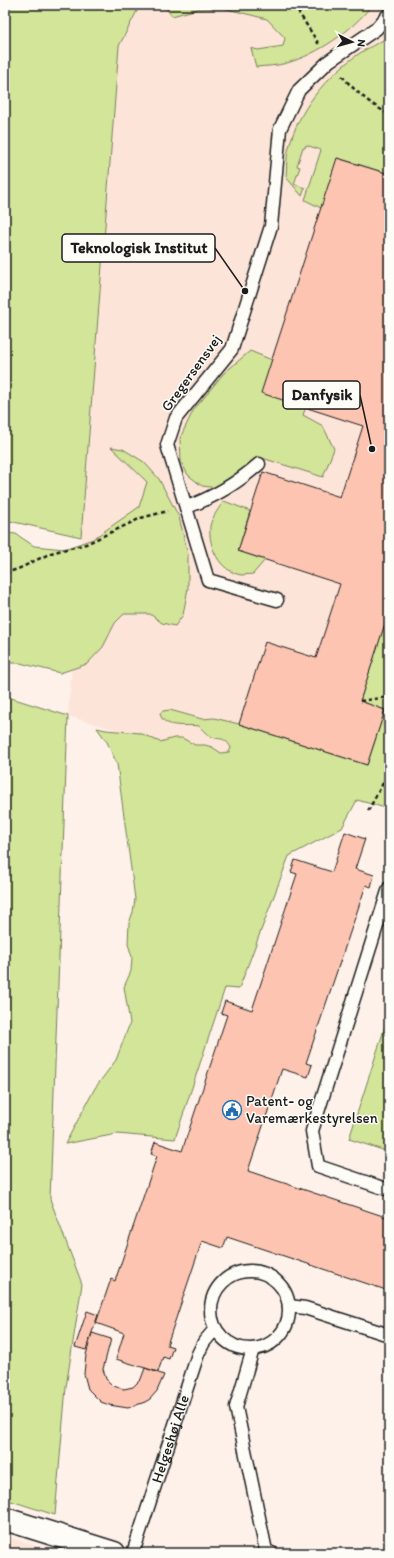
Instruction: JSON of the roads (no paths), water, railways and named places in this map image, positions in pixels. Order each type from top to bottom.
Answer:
[{"type":"street","points":[[5,1518],[114,1553]]},
{"type":"lane","name":"Gregersensvej","points":[[277,600],[208,580],[167,445],[176,418],[232,349],[271,226],[280,129],[298,90],[329,61],[376,29],[389,14]]},
{"type":"lane","points":[[187,507],[208,500],[239,482],[259,464]]},
{"type":"lane","points":[[389,888],[312,1131],[318,1166],[389,1190]]},
{"type":"lane","points":[[256,1271],[270,1276],[284,1291],[289,1306],[287,1321],[281,1334],[269,1345],[253,1349],[243,1349],[229,1344],[215,1329],[210,1309],[214,1294],[226,1278],[240,1272],[256,1271]]},
{"type":"lane","points":[[289,1306],[305,1308],[389,1335]]},
{"type":"lane","name":"Helgeshøj Alle","points":[[133,1553],[198,1354],[204,1342],[215,1329]]},
{"type":"lane","points":[[253,1349],[236,1407],[266,1551],[272,1553]]},
{"type":"place","name":"Teknologisk Institut","points":[[245,291]]},
{"type":"place","name":"Danfysik","points":[[372,449]]},
{"type":"place","name":"Patent- og Varemærkestyrelsen","points":[[232,1110]]}]
